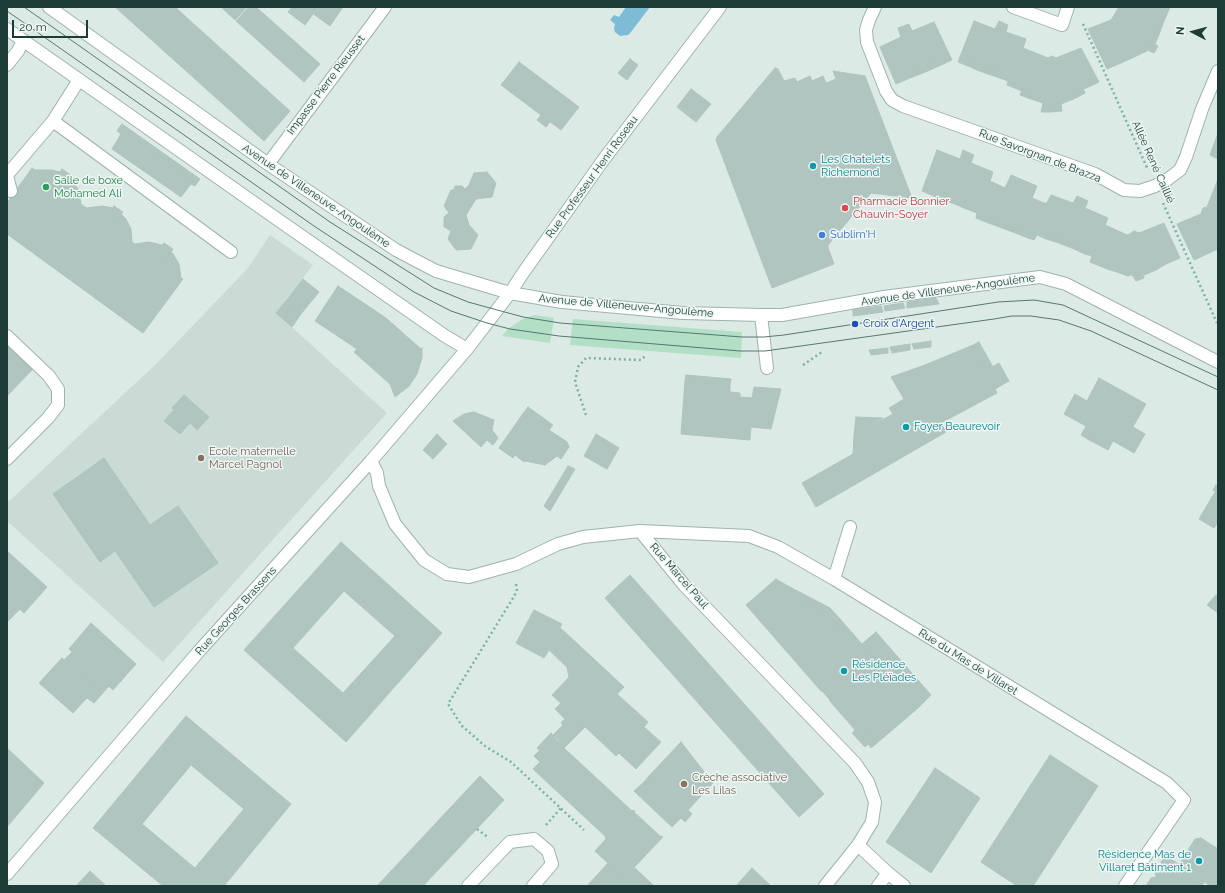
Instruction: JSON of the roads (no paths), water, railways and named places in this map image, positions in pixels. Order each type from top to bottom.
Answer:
[{"type":"street","name":"Avenue de Villeneuve-Angoulème","points":[[49,7],[64,11],[268,164],[396,250],[436,272],[510,293],[562,302],[683,313],[761,315],[782,315],[884,298],[1040,278],[1066,284],[1203,356],[1218,362]]},
{"type":"street","name":"Impasse Pierre Rieusset","points":[[268,164],[385,7]]},
{"type":"street","name":"Rue Professeur Henri Roseau","points":[[467,349],[510,293],[604,159],[720,7]]},
{"type":"street","name":"Rue Savorgnan de Brazza","points":[[875,7],[866,30],[867,42],[886,91],[892,100],[903,106],[1095,174],[1124,190],[1140,191],[1155,186],[1180,170],[1186,157],[1202,109],[1218,71]]},
{"type":"street","points":[[1013,7],[1062,25],[1068,7]]},
{"type":"street","points":[[7,29],[445,336],[467,349]]},
{"type":"street","points":[[7,65],[18,51],[23,40]]},
{"type":"street","points":[[11,191],[7,175],[53,121],[79,80]]},
{"type":"street","points":[[53,121],[232,252]]},
{"type":"street","points":[[761,315],[767,368]]},
{"type":"street","points":[[7,336],[49,376],[58,389],[58,405],[48,418],[7,459]]},
{"type":"street","name":"Rue Georges Brassens","points":[[7,874],[200,650],[371,461],[467,349]]},
{"type":"street","points":[[371,461],[377,473],[379,486],[395,524],[424,560],[447,574],[469,577],[516,564],[558,544],[583,537],[640,531]]},
{"type":"street","points":[[834,578],[850,527]]},
{"type":"street","name":"Rue du Mas de Villaret","points":[[640,531],[749,536],[778,547],[834,578],[1166,783],[1184,800],[1125,886]]},
{"type":"street","name":"Rue Marcel Paul","points":[[640,531],[684,584],[856,763],[868,782],[875,802],[872,822],[858,845],[825,886]]},
{"type":"street","points":[[468,886],[510,842],[534,839],[548,851],[552,864],[533,886]]},
{"type":"street","points":[[858,845],[904,886]]},
{"type":"street","points":[[878,886],[888,873]]},
{"type":"water","points":[[626,7],[650,7],[628,35],[620,36],[615,32],[615,24],[610,20],[614,15],[619,17]]},
{"type":"tram line","points":[[24,7],[330,222],[434,288],[468,302],[523,317],[560,323],[742,337],[764,337],[998,302],[1034,300],[1063,305],[1218,377]]},
{"type":"tram line","points":[[7,11],[314,226],[414,292],[451,311],[487,323],[510,329],[559,336],[740,351],[765,351],[1012,316],[1031,316],[1059,320],[1091,331],[1218,390]]},
{"type":"place","name":"Les Chatelets Richemond","points":[[813,166]]},
{"type":"place","name":"Salle de boxe Mohamed Ali","points":[[46,187]]},
{"type":"place","name":"Pharmacie Bonnier Chauvin-Soyer","points":[[845,208]]},
{"type":"place","name":"Sublim'H","points":[[822,235]]},
{"type":"place","name":"Croix d'Argent","points":[[855,324]]},
{"type":"place","name":"Foyer Beaurevoir","points":[[906,427]]},
{"type":"place","name":"Ecole maternelle Marcel Pagnol","points":[[201,458]]},
{"type":"place","name":"Résidence Les Pléïades","points":[[844,671]]},
{"type":"place","name":"Crèche associative Les Lilas","points":[[684,784]]},
{"type":"place","name":"Résidence Mas de Villaret Bâtiment 1","points":[[1199,861]]}]
